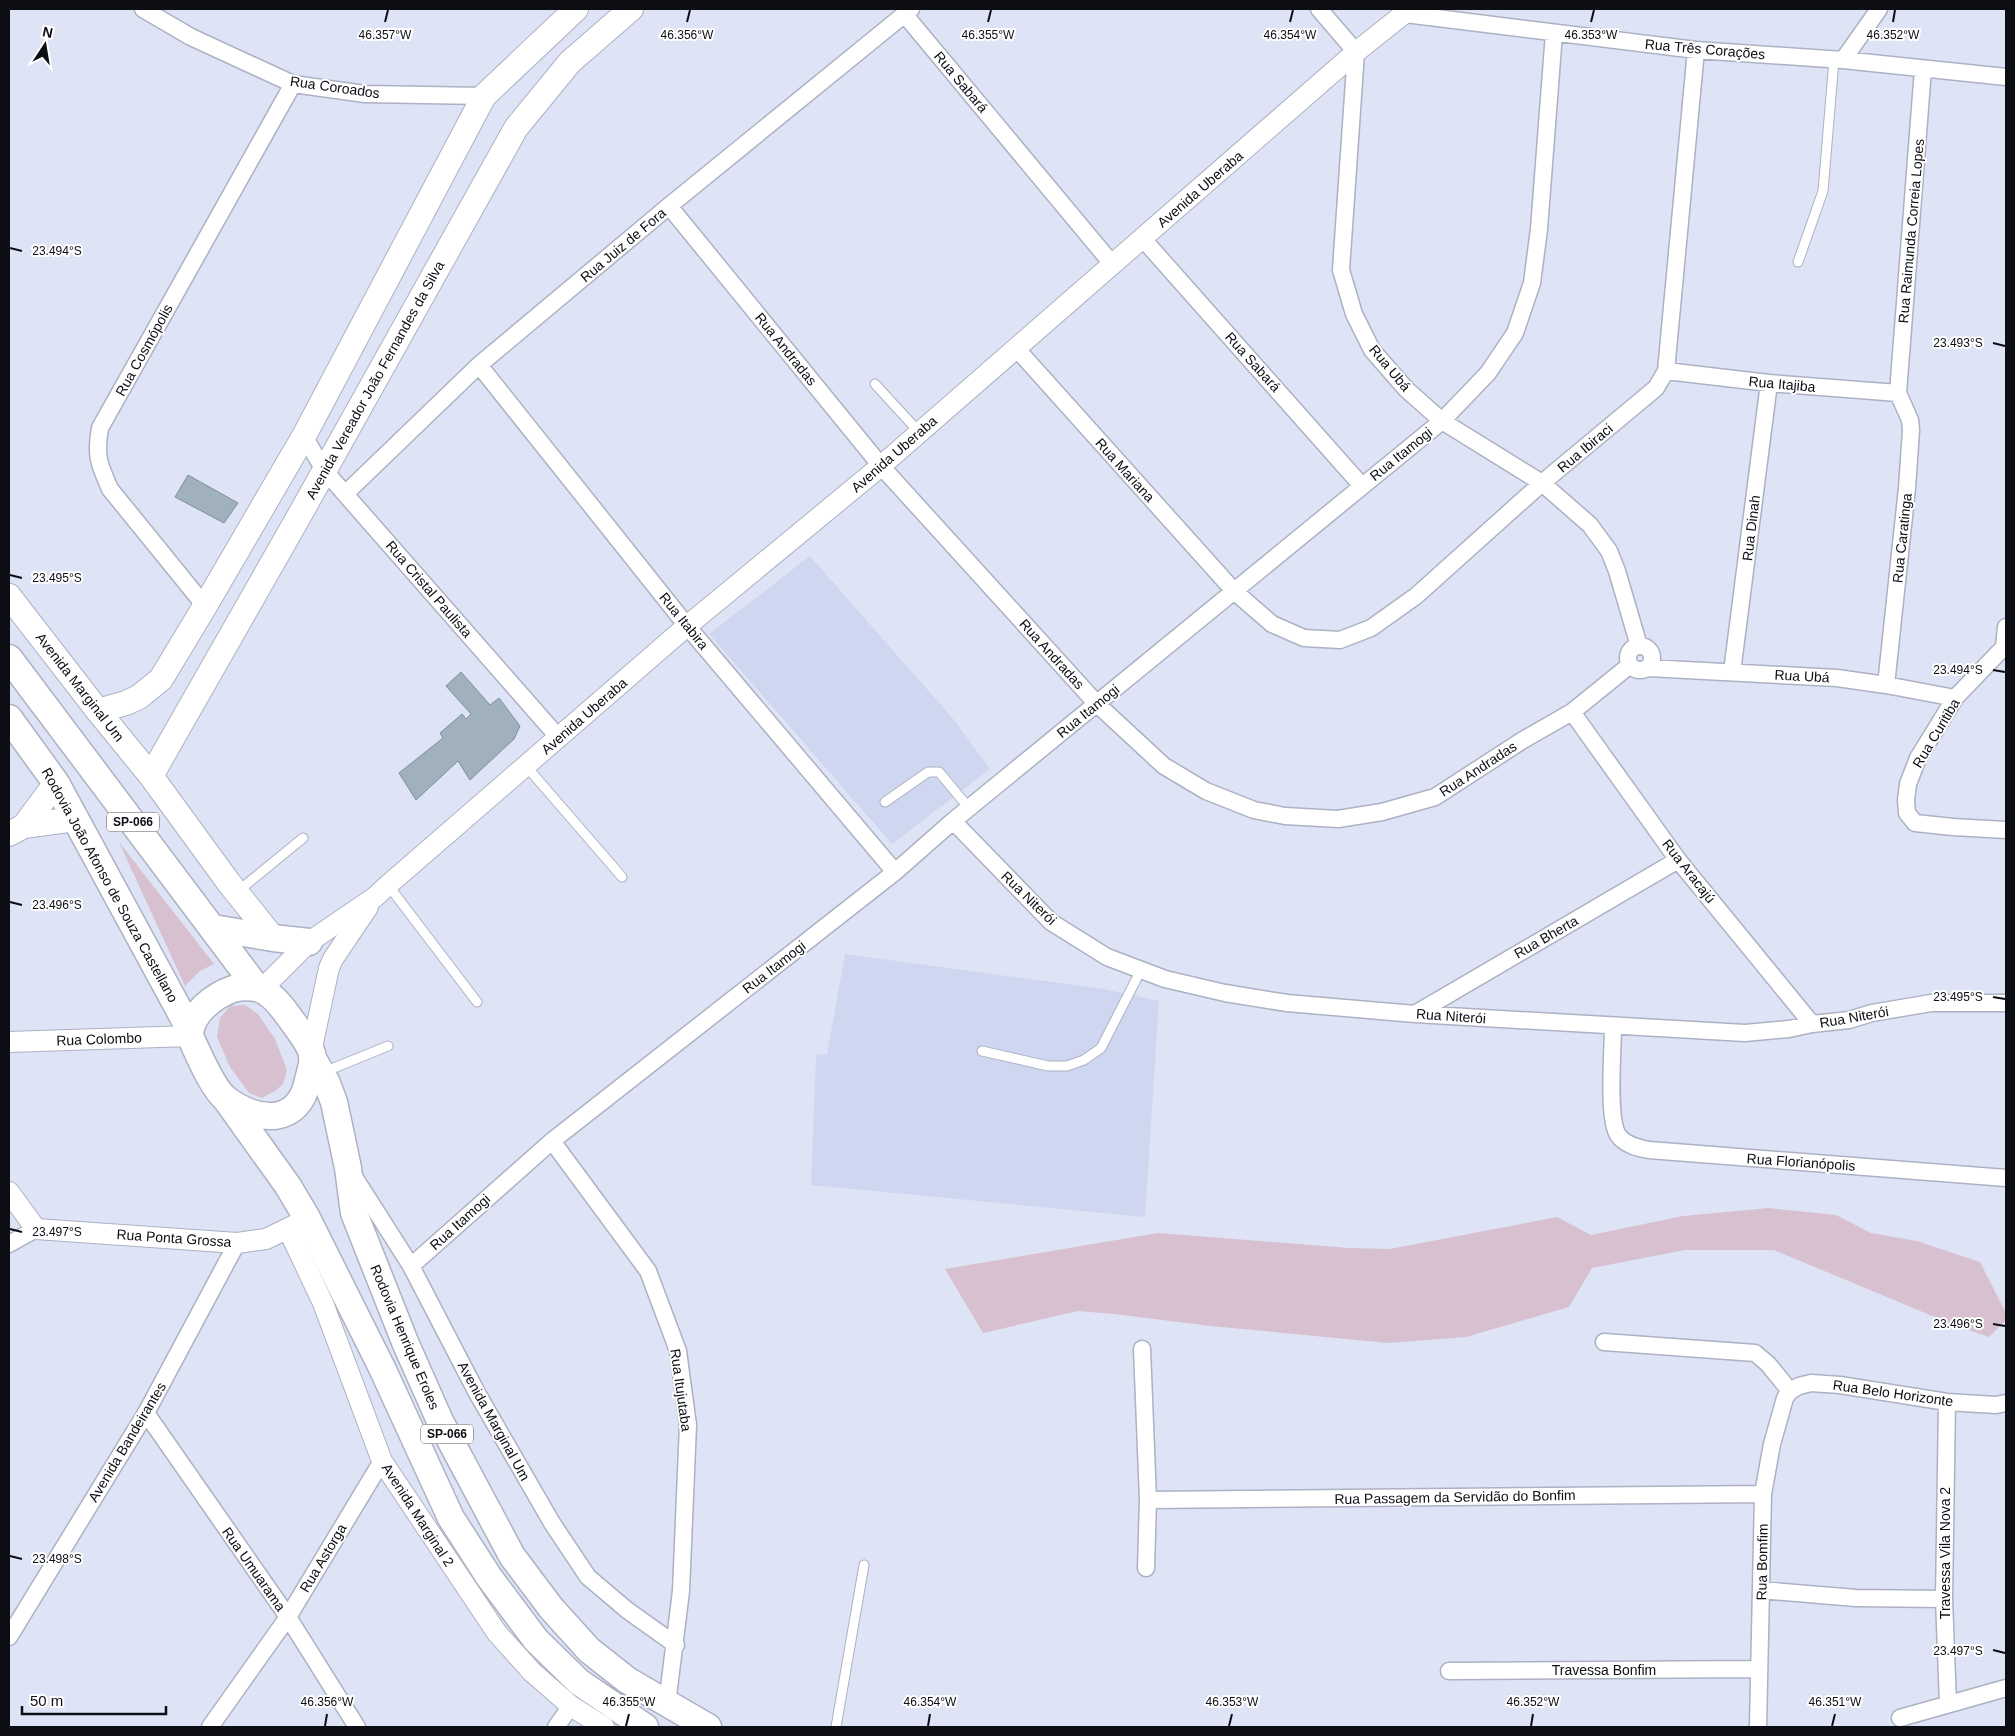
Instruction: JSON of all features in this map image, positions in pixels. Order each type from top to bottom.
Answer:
[{"type":"main road","points":[[98,711],[139,697],[161,678],[304,436],[484,96],[576,9]]},
{"type":"main road","name":"Avenida Vereador João Fernandes da Silva","points":[[151,776],[516,128],[570,62],[631,9]]},
{"type":"main road","name":"Avenida Marginal Um","points":[[9,596],[151,776],[273,938]]},
{"type":"main road","name":"SP-066","points":[[9,658],[260,989],[278,1002],[295,1025],[315,1061],[303,1098],[292,1111],[275,1116],[253,1113],[225,1098]]},
{"type":"main road","name":"Rodovia João Afonso de Souza Castellano","points":[[9,718],[56,783],[190,1033]]},
{"type":"main road","points":[[17,830],[56,783]]},
{"type":"main road","points":[[17,830],[75,819]]},
{"type":"main road","points":[[213,928],[309,942]]},
{"type":"main road","points":[[190,1033],[202,1009],[216,998],[234,989],[260,989]]},
{"type":"main road","name":"SP-066","points":[[190,1033],[211,1079],[288,1186],[298,1223],[382,1368],[451,1518],[489,1577],[536,1640],[579,1682],[645,1727]]},
{"type":"main road","name":"Rodovia Henrique Eroles","points":[[315,1061],[334,1102],[348,1168],[354,1213],[405,1342],[440,1422],[512,1556],[551,1608],[589,1650],[627,1680],[708,1727]]},
{"type":"street","name":"Rua Coroados","points":[[143,9],[191,37],[293,84],[365,94],[484,96]]},
{"type":"street","points":[[1319,9],[1356,52]]},
{"type":"street","points":[[1839,60],[1879,9]]},
{"type":"street","name":"Avenida Uberaba","points":[[260,989],[309,942],[382,891],[687,626],[881,466],[1356,52],[1408,11]]},
{"type":"street","name":"Rua Três Corações","points":[[1408,11],[1554,33],[1696,50],[1839,60],[2006,77]]},
{"type":"street","name":"Rua Juiz de Fora","points":[[346,493],[480,364],[669,206],[908,12]]},
{"type":"street","name":"Rua Sabará","points":[[908,12],[1113,265]]},
{"type":"street","name":"Rua Itamogi","points":[[411,1266],[552,1141],[895,872],[953,821],[1442,421],[1488,373],[1515,333],[1532,283],[1539,229],[1554,33]]},
{"type":"street","name":"Rua Ibiraci","points":[[1234,591],[1272,624],[1304,638],[1340,640],[1371,628],[1416,596],[1542,484],[1656,388],[1666,371],[1696,50]]},
{"type":"street","name":"Rua Ubá","points":[[1356,52],[1341,270],[1354,314],[1372,350],[1406,389],[1442,421],[1542,484],[1590,525],[1609,551],[1617,571],[1639,646]]},
{"type":"street","name":"Rua Raimunda Correia Lopes","points":[[1898,393],[1923,69]]},
{"type":"street","name":"Rua Cosmópolis","points":[[205,606],[110,489],[100,468],[96,449],[100,428],[293,84]]},
{"type":"street","name":"Rua Andradas","points":[[669,206],[881,466],[1097,704],[1164,766],[1206,791],[1254,810],[1285,816],[1338,819],[1382,812],[1435,797],[1523,740],[1572,712],[1630,665]]},
{"type":"street","name":"Rua Sabará","points":[[1143,239],[1362,486]]},
{"type":"street","name":"Rua Mariana","points":[[1016,348],[1234,591]]},
{"type":"street","name":"Rua Itabira","points":[[480,364],[687,626],[895,872]]},
{"type":"street","name":"Rua Itajiba","points":[[1666,371],[1769,383],[1898,393]]},
{"type":"street","name":"Rua Dinah","points":[[1732,672],[1769,383]]},
{"type":"street","name":"Rua Caratinga","points":[[1886,685],[1907,488],[1911,430],[1910,420],[1898,393]]},
{"type":"street","name":"Rua Cristal Paulista","points":[[304,436],[324,470],[559,738]]},
{"type":"street","name":"Rua Curitiba","points":[[2006,627],[2005,647],[1955,698],[1918,758],[1908,784],[1906,800],[1907,813],[1915,823],[1953,828],[2006,830]]},
{"type":"street","points":[[1639,646],[1646,648],[1652,654],[1652,661],[1648,668],[1641,671],[1630,665],[1629,653],[1639,646]]},
{"type":"street","name":"Rua Ubá","points":[[1648,668],[1837,678],[1955,698]]},
{"type":"street","name":"Rua Aracajú","points":[[1572,712],[1678,860],[1812,1024]]},
{"type":"street","name":"Rua Niterói","points":[[953,821],[1051,922],[1107,957],[1165,979],[1225,993],[1287,1003],[1415,1014],[1745,1033],[1788,1030],[1812,1024],[1849,1020],[1931,1004],[2006,1003]]},
{"type":"street","name":"Rua Bherta","points":[[1415,1014],[1678,860]]},
{"type":"street","name":"Avenida Uberaba","points":[[315,1061],[329,968],[333,959],[382,891]]},
{"type":"street","name":"Rua Florianópolis","points":[[1613,1026],[1612,1118],[1617,1134],[1624,1142],[1636,1148],[2006,1178]]},
{"type":"street","name":"Rua Colombo","points":[[9,1042],[190,1033]]},
{"type":"street","name":"Rua Itujutaba","points":[[552,1141],[648,1271],[678,1351],[688,1425],[682,1591],[667,1704]]},
{"type":"street","name":"Avenida Marginal Um","points":[[348,1168],[411,1266],[477,1393],[552,1523],[588,1577],[628,1610],[676,1645]]},
{"type":"street","points":[[9,1192],[36,1229],[9,1244]]},
{"type":"street","name":"Rua Ponta Grossa","points":[[36,1229],[237,1243],[266,1239],[298,1223]]},
{"type":"street","name":"Avenida Marginal 2","points":[[298,1223],[323,1304],[382,1462],[497,1633],[532,1672],[572,1706],[604,1727]]},
{"type":"street","name":"Avenida Bandeirantes","points":[[9,1637],[146,1413],[237,1243]]},
{"type":"street","points":[[1604,1342],[1755,1353],[1768,1364],[1787,1395]]},
{"type":"street","points":[[1142,1349],[1148,1500],[1146,1568]]},
{"type":"street","name":"Rua Belo Horizonte","points":[[1787,1395],[1799,1386],[1811,1383],[1840,1384],[1948,1402],[1996,1405],[2006,1403]]},
{"type":"street","name":"Rua Bomfim","points":[[1758,1727],[1763,1494],[1772,1444],[1787,1395]]},
{"type":"street","name":"Travessa Vila Nova 2","points":[[1948,1402],[1944,1600],[1948,1704]]},
{"type":"street","name":"Rua Umuarama","points":[[146,1413],[288,1617],[357,1727]]},
{"type":"street","name":"Rua Astorga","points":[[210,1727],[288,1617],[382,1462]]},
{"type":"street","name":"Rua Passagem da Servidão do Bonfim","points":[[1148,1500],[1763,1494]]},
{"type":"street","points":[[1761,1590],[1856,1598],[1944,1600]]},
{"type":"street","name":"Travessa Bonfim","points":[[1449,1671],[1759,1669]]},
{"type":"street","points":[[1900,1718],[2006,1688]]},
{"type":"street","points":[[556,1727],[572,1706]]},
{"type":"lane","points":[[1798,262],[1823,191],[1839,60]]},
{"type":"lane","points":[[875,384],[919,432]]},
{"type":"lane","points":[[526,766],[622,877]]},
{"type":"lane","points":[[885,802],[928,772],[940,772],[969,808]]},
{"type":"lane","points":[[237,892],[303,838]]},
{"type":"lane","points":[[382,891],[477,1002]]},
{"type":"lane","points":[[982,1051],[1048,1066],[1067,1066],[1084,1060],[1101,1048],[1141,970]]},
{"type":"lane","points":[[315,1061],[388,1046]]},
{"type":"lane","points":[[836,1727],[864,1565]]},
{"type":"shaded area","points":[[810,556],[955,721],[990,769],[892,844],[709,634]]},
{"type":"shaded area","points":[[119,842],[214,964],[200,971],[185,986]]},
{"type":"shaded area","points":[[845,954],[1104,989],[1159,1001],[1145,1217],[811,1185],[816,1055],[827,1054]]},
{"type":"shaded area","points":[[245,1005],[258,1014],[275,1039],[287,1070],[283,1084],[262,1098],[249,1093],[230,1067],[217,1037],[220,1018],[230,1006]]},
{"type":"shaded area","points":[[1769,1208],[1836,1215],[1871,1233],[1917,1241],[1980,1262],[2006,1313],[2006,1320],[1989,1337],[1954,1325],[1774,1250],[1685,1250],[1592,1268],[1569,1307],[1466,1337],[1388,1343],[1078,1311],[983,1333],[945,1269],[1158,1233],[1349,1248],[1390,1249],[1557,1217],[1591,1235],[1683,1216]]},
{"type":"building","points":[[188,475],[238,503],[224,523],[175,497]]},
{"type":"building","points":[[461,672],[490,705],[499,698],[520,726],[514,739],[470,780],[458,761],[416,800],[399,773],[443,738],[440,733],[462,714],[466,719],[471,714],[446,686]]}]
